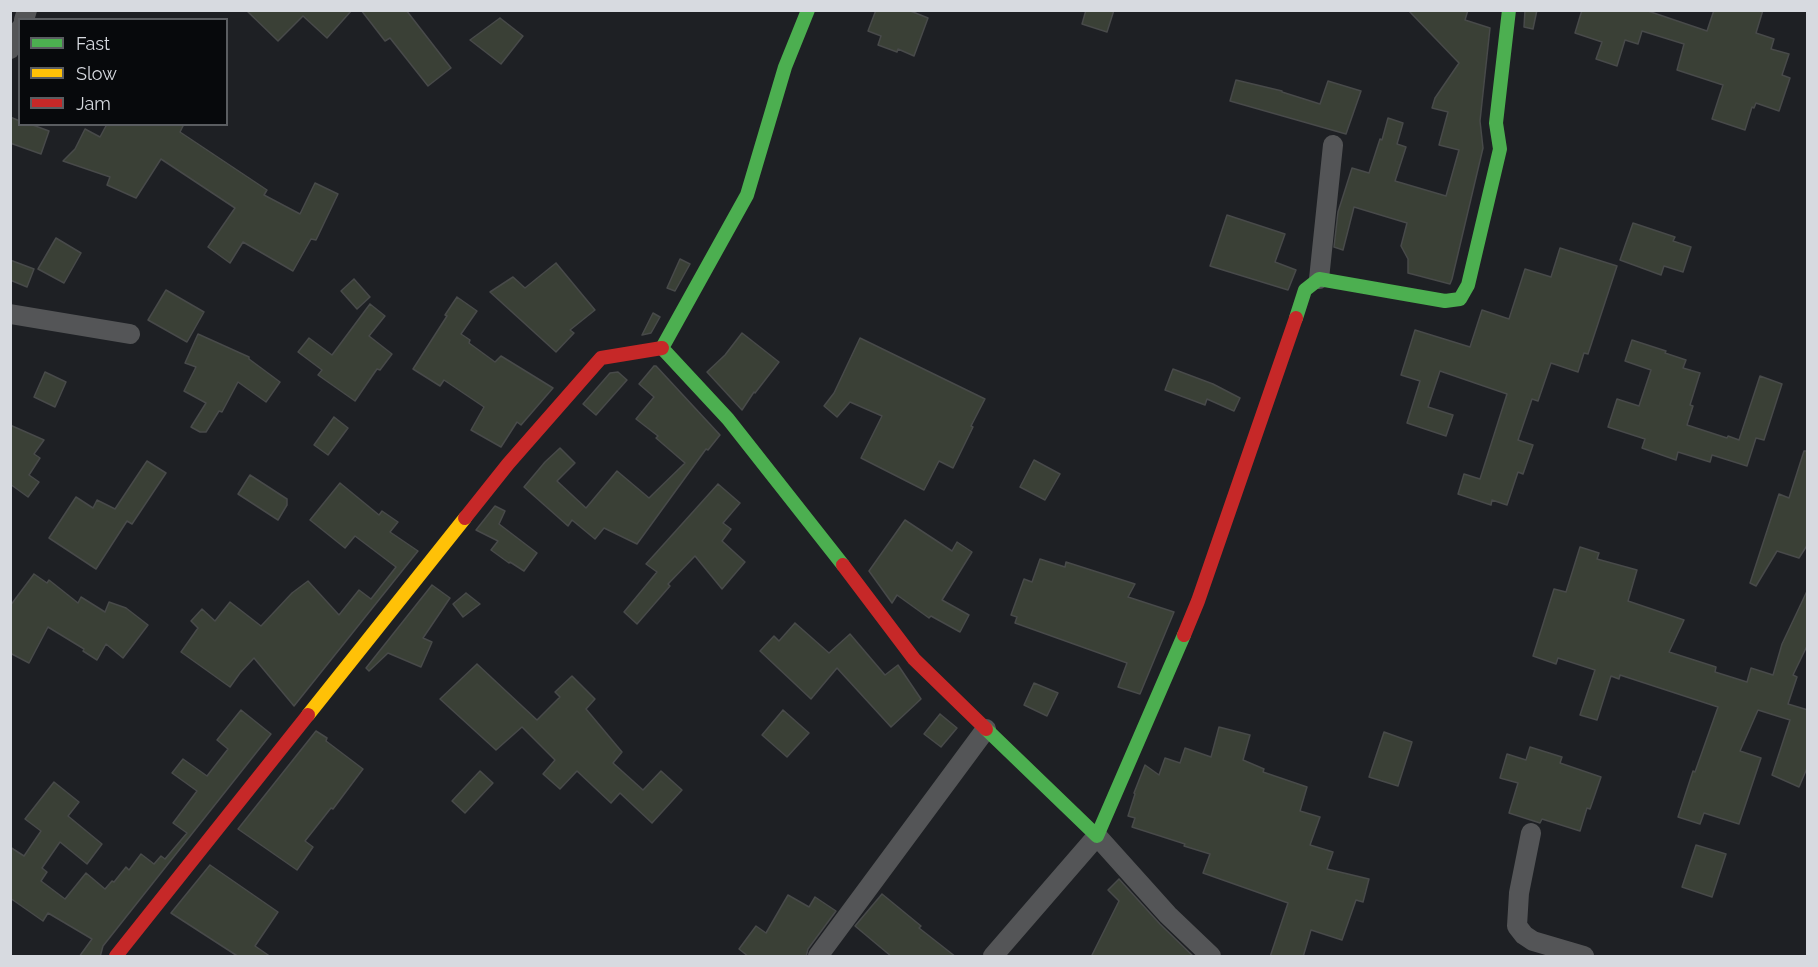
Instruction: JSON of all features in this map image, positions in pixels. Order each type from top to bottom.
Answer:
[{"type":"street","points":[[662,348],[747,195],[785,67],[808,10]]},
{"type":"street","points":[[1318,279],[1445,301],[1460,299],[1468,285],[1500,149],[1496,123],[1509,10]]},
{"type":"street","points":[[10,49],[18,33]]},
{"type":"street","points":[[993,957],[1097,836],[1198,601],[1305,290],[1318,279],[1333,145]]},
{"type":"street","points":[[10,314],[130,334]]},
{"type":"street","points":[[662,348],[728,419],[815,528],[914,659],[1097,836],[1168,915],[1211,957]]},
{"type":"street","points":[[116,957],[507,464],[601,358],[662,348]]},
{"type":"street","points":[[818,957],[986,729]]},
{"type":"street","points":[[1531,833],[1518,893],[1517,926],[1533,941],[1584,957]]},
{"type":"building","points":[[246,10],[352,10],[327,38],[303,16],[278,41]]},
{"type":"building","points":[[361,10],[406,10],[451,68],[428,86],[390,38],[385,41]]},
{"type":"building","points":[[876,10],[908,10],[928,18],[914,56],[898,49],[897,52],[878,45],[881,36],[868,31]]},
{"type":"building","points":[[1086,10],[1114,10],[1107,32],[1082,24]]},
{"type":"building","points":[[1408,10],[1468,10],[1465,20],[1490,28],[1480,121],[1483,148],[1450,284],[1408,273],[1408,259],[1401,246],[1407,223],[1354,207],[1343,250],[1334,247],[1338,212],[1352,168],[1369,173],[1388,118],[1403,123],[1397,144],[1406,147],[1395,181],[1446,196],[1459,150],[1439,145],[1448,112],[1432,108],[1435,98],[1459,63]]},
{"type":"building","points":[[1525,10],[1537,10],[1533,29],[1524,27]]},
{"type":"building","points":[[1582,10],[1645,10],[1707,31],[1714,10],[1763,10],[1756,33],[1774,39],[1771,49],[1789,54],[1782,75],[1790,78],[1779,111],[1756,103],[1754,108],[1752,107],[1745,130],[1712,119],[1723,85],[1677,70],[1684,44],[1642,31],[1638,44],[1625,40],[1617,66],[1596,59],[1602,42],[1575,33]]},
{"type":"building","points":[[500,18],[523,36],[501,64],[470,40]]},
{"type":"building","points":[[1236,80],[1282,91],[1320,104],[1328,81],[1361,91],[1346,134],[1230,101]]},
{"type":"building","points":[[10,117],[18,120],[18,126],[35,126],[49,131],[41,154],[10,143]]},
{"type":"building","points":[[106,126],[183,126],[180,132],[267,190],[264,195],[300,214],[315,183],[338,194],[316,240],[311,239],[293,271],[243,242],[230,263],[208,247],[235,208],[161,159],[136,198],[107,185],[110,177],[63,161],[75,149],[85,129],[100,137]]},
{"type":"building","points":[[1227,215],[1285,234],[1275,262],[1296,270],[1288,290],[1210,266]]},
{"type":"building","points":[[1633,223],[1675,237],[1673,241],[1691,247],[1683,272],[1664,266],[1661,275],[1620,260]]},
{"type":"building","points":[[56,238],[81,253],[64,283],[38,269]]},
{"type":"building","points":[[1560,248],[1617,266],[1588,354],[1584,353],[1578,372],[1551,363],[1538,401],[1532,399],[1518,440],[1533,445],[1523,474],[1518,472],[1507,505],[1492,500],[1491,505],[1458,494],[1464,474],[1480,479],[1507,394],[1440,371],[1428,407],[1453,415],[1446,436],[1407,423],[1420,381],[1401,375],[1415,330],[1470,347],[1482,310],[1509,319],[1525,269],[1551,277]]},
{"type":"building","points":[[680,259],[690,264],[675,291],[667,288]]},
{"type":"building","points":[[10,260],[34,269],[27,287],[10,280]]},
{"type":"building","points":[[556,263],[595,310],[570,330],[574,333],[556,352],[490,292],[513,277],[525,288]]},
{"type":"building","points":[[354,279],[370,297],[357,309],[341,291]]},
{"type":"building","points":[[166,290],[204,312],[187,342],[148,320]]},
{"type":"building","points":[[457,297],[477,311],[461,334],[470,340],[469,343],[495,362],[501,356],[553,388],[521,425],[517,422],[501,447],[471,430],[484,407],[444,380],[440,386],[413,369]]},
{"type":"building","points":[[370,304],[385,316],[369,336],[392,354],[380,370],[377,369],[355,401],[318,375],[322,370],[298,352],[309,338],[332,355]]},
{"type":"building","points":[[653,313],[660,317],[651,333],[642,335]]},
{"type":"building","points":[[742,333],[779,362],[742,410],[707,372],[725,355]]},
{"type":"building","points":[[198,334],[249,357],[280,382],[266,402],[238,382],[222,412],[219,411],[206,432],[200,432],[191,427],[206,403],[184,391],[196,367],[185,363]]},
{"type":"building","points":[[860,338],[985,399],[953,468],[939,461],[924,490],[861,458],[882,416],[850,402],[837,417],[824,406],[834,393]]},
{"type":"building","points":[[1632,340],[1686,360],[1683,368],[1700,373],[1690,405],[1693,406],[1687,425],[1727,438],[1728,436],[1739,440],[1760,376],[1782,384],[1764,440],[1756,438],[1747,466],[1712,455],[1710,462],[1678,452],[1676,460],[1642,448],[1645,439],[1608,427],[1617,399],[1639,406],[1651,370],[1625,361]]},
{"type":"building","points":[[654,366],[720,435],[708,450],[706,449],[637,544],[604,528],[595,539],[572,520],[568,526],[524,487],[560,448],[575,463],[557,481],[586,508],[617,471],[649,498],[685,463],[656,438],[658,436],[636,419],[654,397],[639,384]]},
{"type":"building","points":[[1173,369],[1213,384],[1240,398],[1234,411],[1207,399],[1205,405],[1165,390]]},
{"type":"building","points":[[45,372],[66,382],[55,407],[34,397]]},
{"type":"building","points":[[618,372],[627,380],[596,415],[583,404],[610,373]]},
{"type":"building","points":[[334,417],[348,428],[328,455],[314,445]]},
{"type":"building","points":[[10,425],[44,440],[34,454],[40,458],[29,475],[39,482],[28,497],[10,484]]},
{"type":"building","points":[[1804,451],[1808,451],[1808,544],[1799,558],[1777,551],[1756,586],[1750,583],[1779,494],[1789,498]]},
{"type":"building","points":[[1034,460],[1060,474],[1045,500],[1020,487]]},
{"type":"building","points":[[147,461],[166,473],[132,524],[127,521],[96,569],[49,538],[76,497],[93,508],[97,500],[115,509]]},
{"type":"building","points":[[250,475],[287,499],[287,505],[278,520],[238,494]]},
{"type":"building","points":[[340,483],[379,515],[382,511],[398,522],[390,532],[418,551],[294,706],[254,658],[230,687],[181,652],[198,628],[191,621],[202,609],[215,621],[230,602],[261,626],[292,593],[308,581],[339,615],[359,590],[371,599],[396,567],[355,536],[345,548],[310,520]]},
{"type":"building","points":[[718,484],[740,503],[723,523],[731,529],[722,541],[745,562],[722,589],[695,556],[668,584],[670,586],[637,624],[624,612],[657,572],[646,564]]},
{"type":"building","points":[[495,506],[505,511],[499,524],[537,553],[524,571],[491,550],[498,541],[476,530]]},
{"type":"building","points":[[905,520],[952,551],[957,542],[972,552],[942,600],[969,615],[960,632],[931,616],[929,618],[897,595],[892,603],[869,571]]},
{"type":"building","points":[[1580,547],[1599,553],[1597,559],[1637,570],[1628,601],[1684,620],[1669,652],[1716,667],[1715,672],[1747,682],[1751,668],[1773,675],[1782,644],[1808,589],[1808,644],[1793,675],[1797,677],[1788,704],[1808,710],[1808,766],[1799,787],[1772,775],[1790,720],[1758,710],[1740,751],[1761,758],[1739,824],[1704,813],[1700,824],[1678,817],[1718,707],[1620,675],[1619,679],[1611,676],[1597,720],[1580,715],[1595,670],[1558,658],[1556,664],[1533,656],[1554,589],[1566,592]]},
{"type":"building","points":[[1040,559],[1065,567],[1066,562],[1135,584],[1128,597],[1174,612],[1140,694],[1118,687],[1127,663],[1015,623],[1017,617],[1011,615],[1024,579],[1032,582]]},
{"type":"building","points":[[34,574],[47,583],[49,580],[78,603],[81,597],[105,612],[109,602],[126,608],[148,625],[123,658],[106,644],[97,660],[83,651],[84,649],[48,627],[29,663],[10,653],[10,606]]},
{"type":"building","points":[[432,585],[450,598],[423,638],[432,642],[421,667],[388,653],[369,671],[366,668]]},
{"type":"building","points":[[466,593],[480,604],[463,617],[453,604]]},
{"type":"building","points":[[795,623],[829,653],[850,634],[885,675],[898,665],[921,699],[891,727],[837,668],[811,699],[760,651],[774,636],[779,641]]},
{"type":"building","points":[[477,664],[537,720],[560,697],[555,692],[572,676],[595,699],[586,709],[622,752],[613,763],[643,790],[661,771],[682,790],[652,823],[620,793],[611,803],[577,771],[560,789],[543,774],[555,760],[522,727],[496,750],[440,699]]},
{"type":"building","points":[[1034,683],[1058,693],[1047,716],[1024,705]]},
{"type":"building","points":[[241,710],[271,734],[103,946],[100,957],[79,957],[92,939],[48,913],[43,921],[10,898],[10,847],[24,856],[41,831],[25,819],[54,782],[79,802],[68,816],[102,844],[87,864],[60,842],[42,868],[47,872],[41,881],[65,899],[86,873],[105,889],[126,867],[129,870],[141,854],[154,864],[161,856],[165,859],[187,833],[173,823],[197,791],[172,773],[183,759],[207,776],[228,749],[217,740]]},
{"type":"building","points":[[783,710],[809,733],[787,757],[762,735]]},
{"type":"building","points":[[940,714],[957,728],[941,747],[924,734]]},
{"type":"building","points":[[1219,727],[1250,735],[1243,760],[1264,769],[1263,772],[1307,787],[1300,811],[1320,817],[1310,845],[1333,852],[1327,869],[1369,879],[1363,902],[1356,900],[1342,940],[1311,930],[1303,957],[1270,957],[1288,903],[1203,873],[1210,854],[1132,827],[1135,818],[1128,816],[1145,765],[1159,775],[1165,758],[1180,763],[1185,748],[1211,757]]},
{"type":"building","points":[[316,731],[363,769],[305,841],[313,847],[297,870],[238,829]]},
{"type":"building","points":[[1384,732],[1412,742],[1398,786],[1369,777]]},
{"type":"building","points":[[1530,747],[1562,757],[1560,763],[1601,777],[1590,809],[1587,808],[1580,831],[1542,819],[1540,823],[1509,813],[1518,783],[1500,778],[1507,754],[1526,760]]},
{"type":"building","points":[[480,771],[493,783],[465,813],[452,801]]},
{"type":"building","points":[[1696,845],[1726,854],[1712,897],[1682,887]]},
{"type":"building","points":[[210,865],[278,912],[255,946],[271,957],[239,957],[171,913]]},
{"type":"building","points":[[1119,879],[1194,957],[1091,957],[1119,901],[1108,890]]},
{"type":"building","points":[[882,894],[921,926],[919,928],[956,957],[892,957],[855,926]]},
{"type":"building","points":[[788,895],[809,907],[815,897],[836,911],[808,949],[806,957],[749,957],[739,949],[756,926],[766,933]]},
{"type":"traffic: fast","points":[[662,348],[747,195],[785,67],[808,10]]},
{"type":"traffic: fast","points":[[1296,318],[1305,290],[1319,279],[1445,301],[1460,299],[1468,285],[1500,149],[1496,123],[1509,10]]},
{"type":"traffic: fast","points":[[662,348],[728,419],[843,565]]},
{"type":"traffic: fast","points":[[986,729],[1097,836],[1184,635]]},
{"type":"traffic: slow","points":[[308,715],[465,518]]},
{"type":"traffic: jam","points":[[1184,635],[1198,601],[1296,318]]},
{"type":"traffic: jam","points":[[465,518],[508,464],[601,358],[662,348]]},
{"type":"traffic: jam","points":[[843,565],[914,659],[986,729]]},
{"type":"traffic: jam","points":[[116,956],[308,715]]}]
